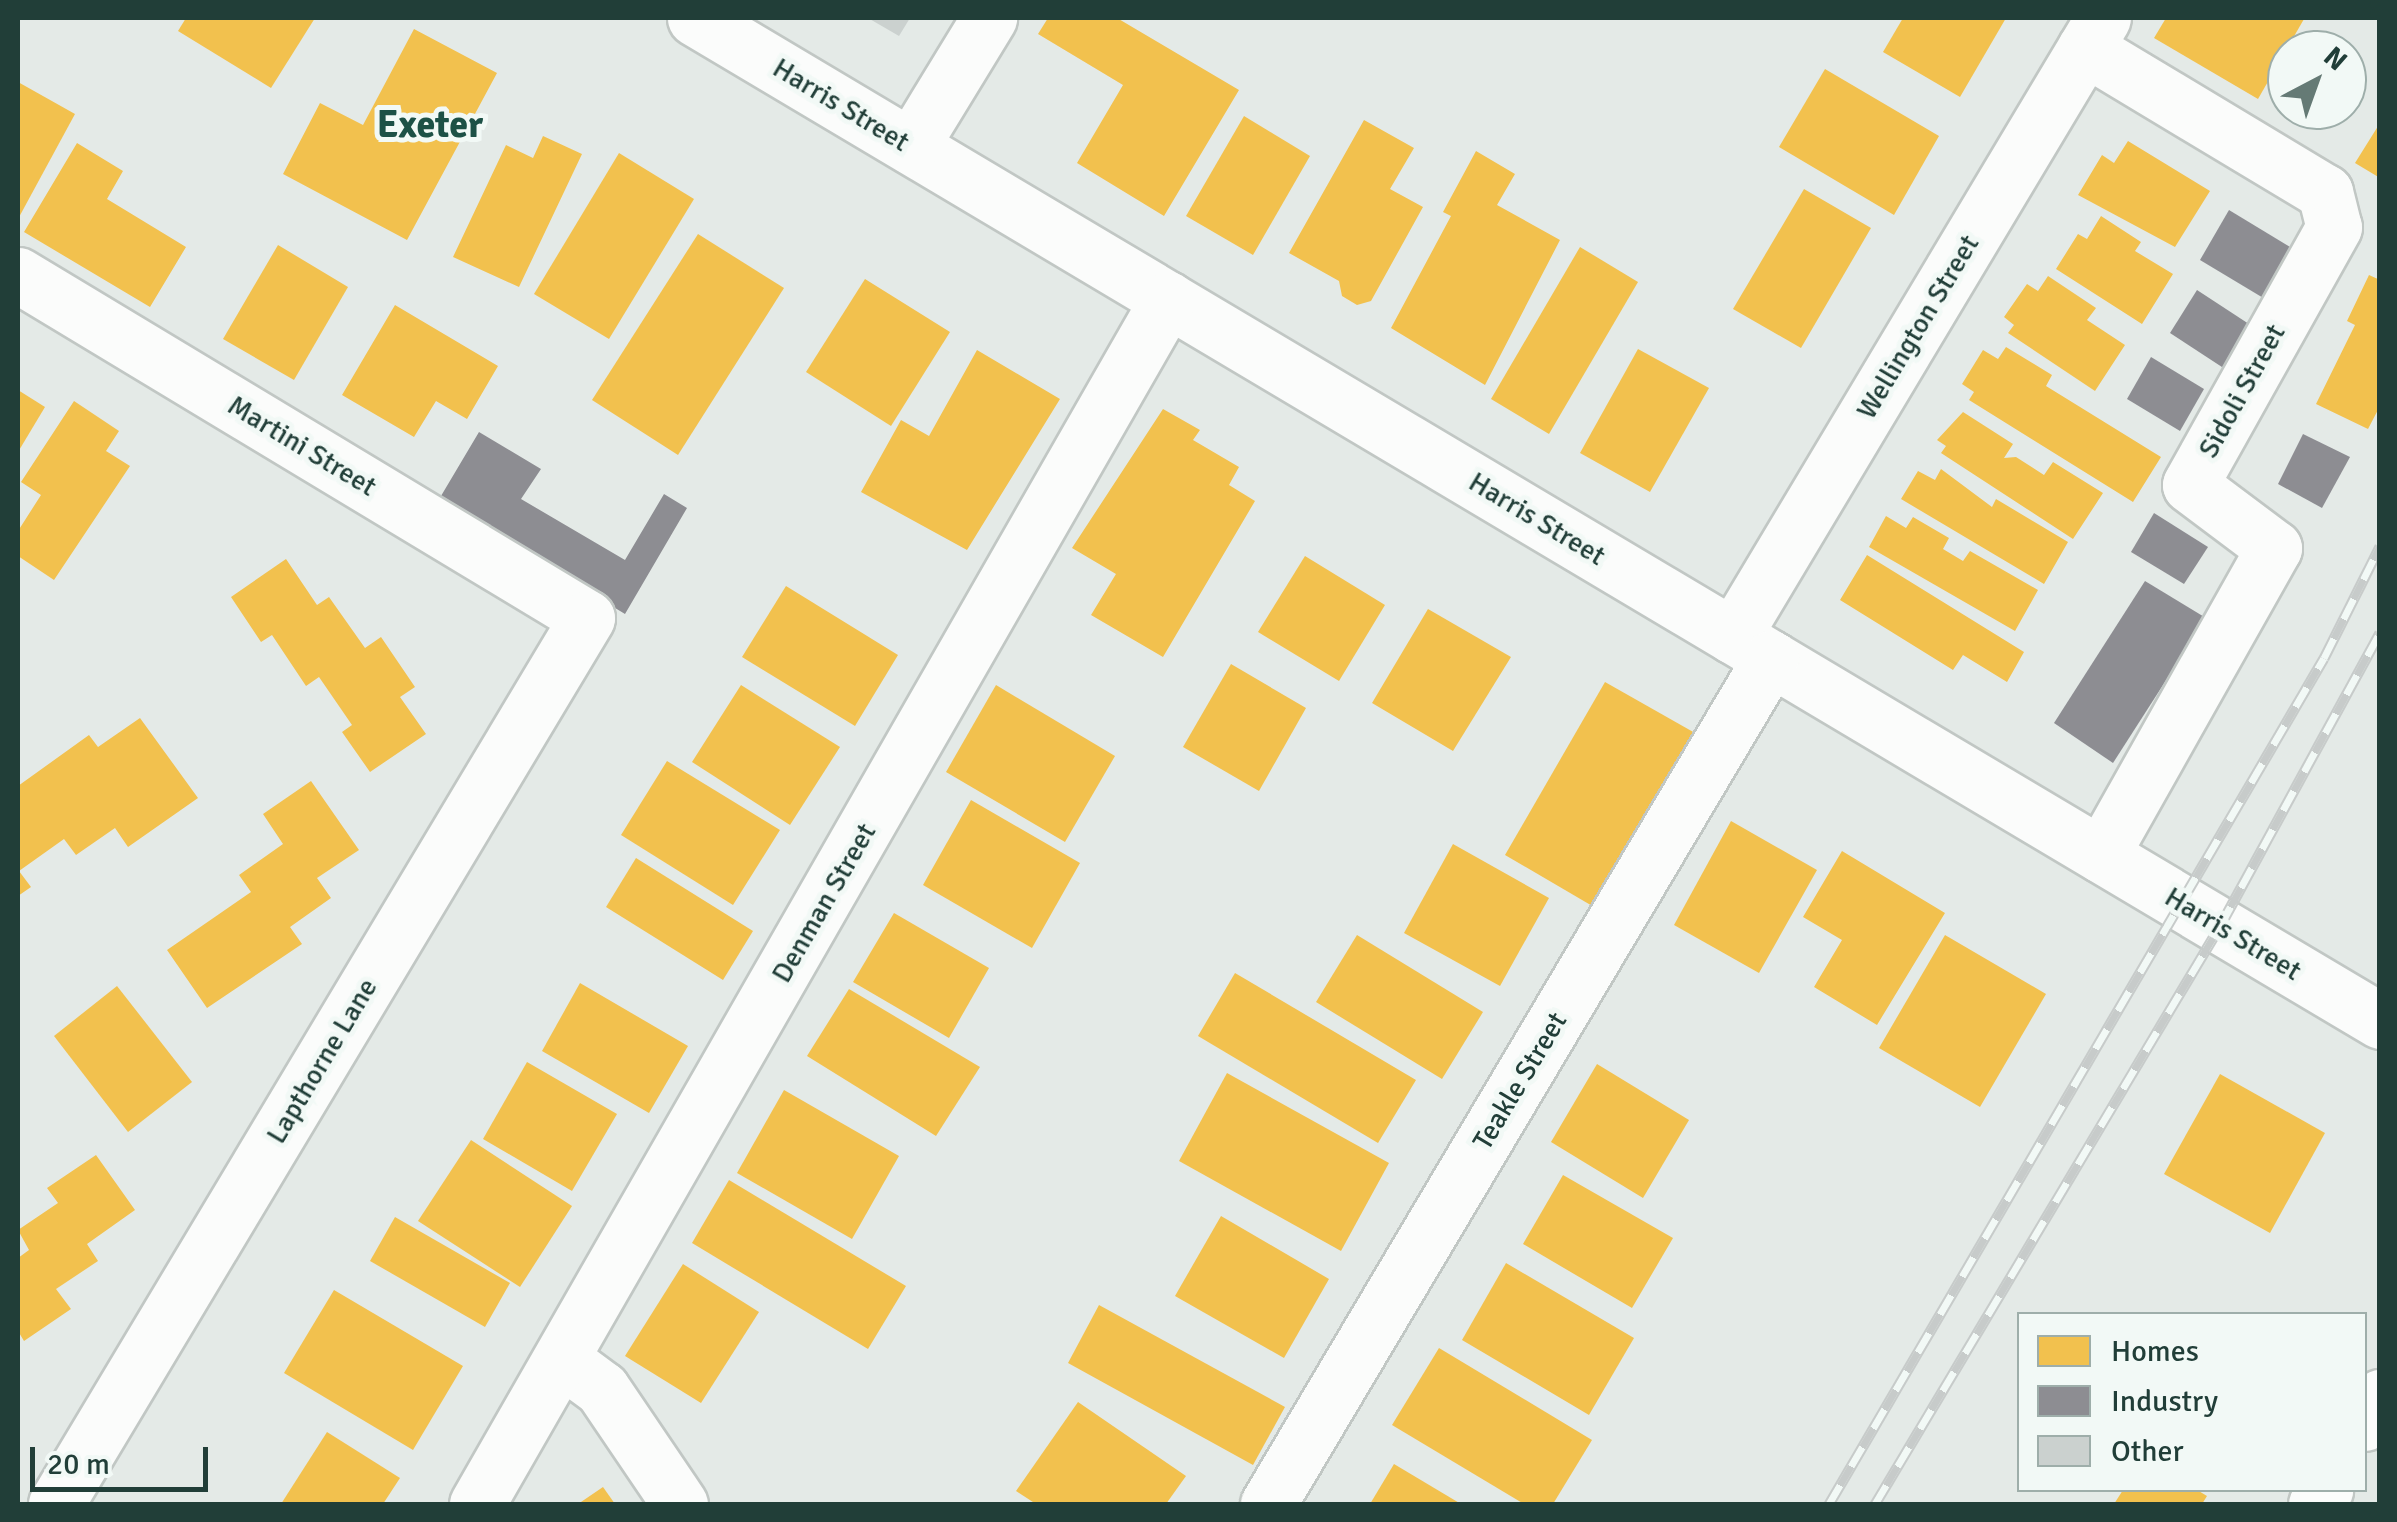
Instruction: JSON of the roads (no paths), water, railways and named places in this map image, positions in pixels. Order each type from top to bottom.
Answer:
[{"type":"street","name":"Harris Street","points":[[695,18],[2380,1021]]},
{"type":"street","points":[[911,146],[989,18]]},
{"type":"street","name":"Wellington Street","points":[[1752,647],[2094,32]]},
{"type":"street","name":"Sidoli Street","points":[[2094,32],[2325,192],[2334,227],[2190,484],[2274,548],[2102,855]]},
{"type":"street","name":"Martini Street","points":[[18,275],[588,618]]},
{"type":"street","name":"Denman Street","points":[[478,1504],[564,1361],[1168,299]]},
{"type":"street","name":"Lapthorne Lane","points":[[56,1504],[588,618]]},
{"type":"street","name":"Teakle Street","points":[[1268,1504],[1752,647]]},
{"type":"street","points":[[564,1361],[602,1389],[680,1504]]},
{"type":"railway","points":[[1829,1504],[2324,658],[2380,546]]},
{"type":"railway","points":[[1875,1504],[2220,926],[2380,633]]},
{"type":"district","name":"Exeter","points":[[430,125]]}]
